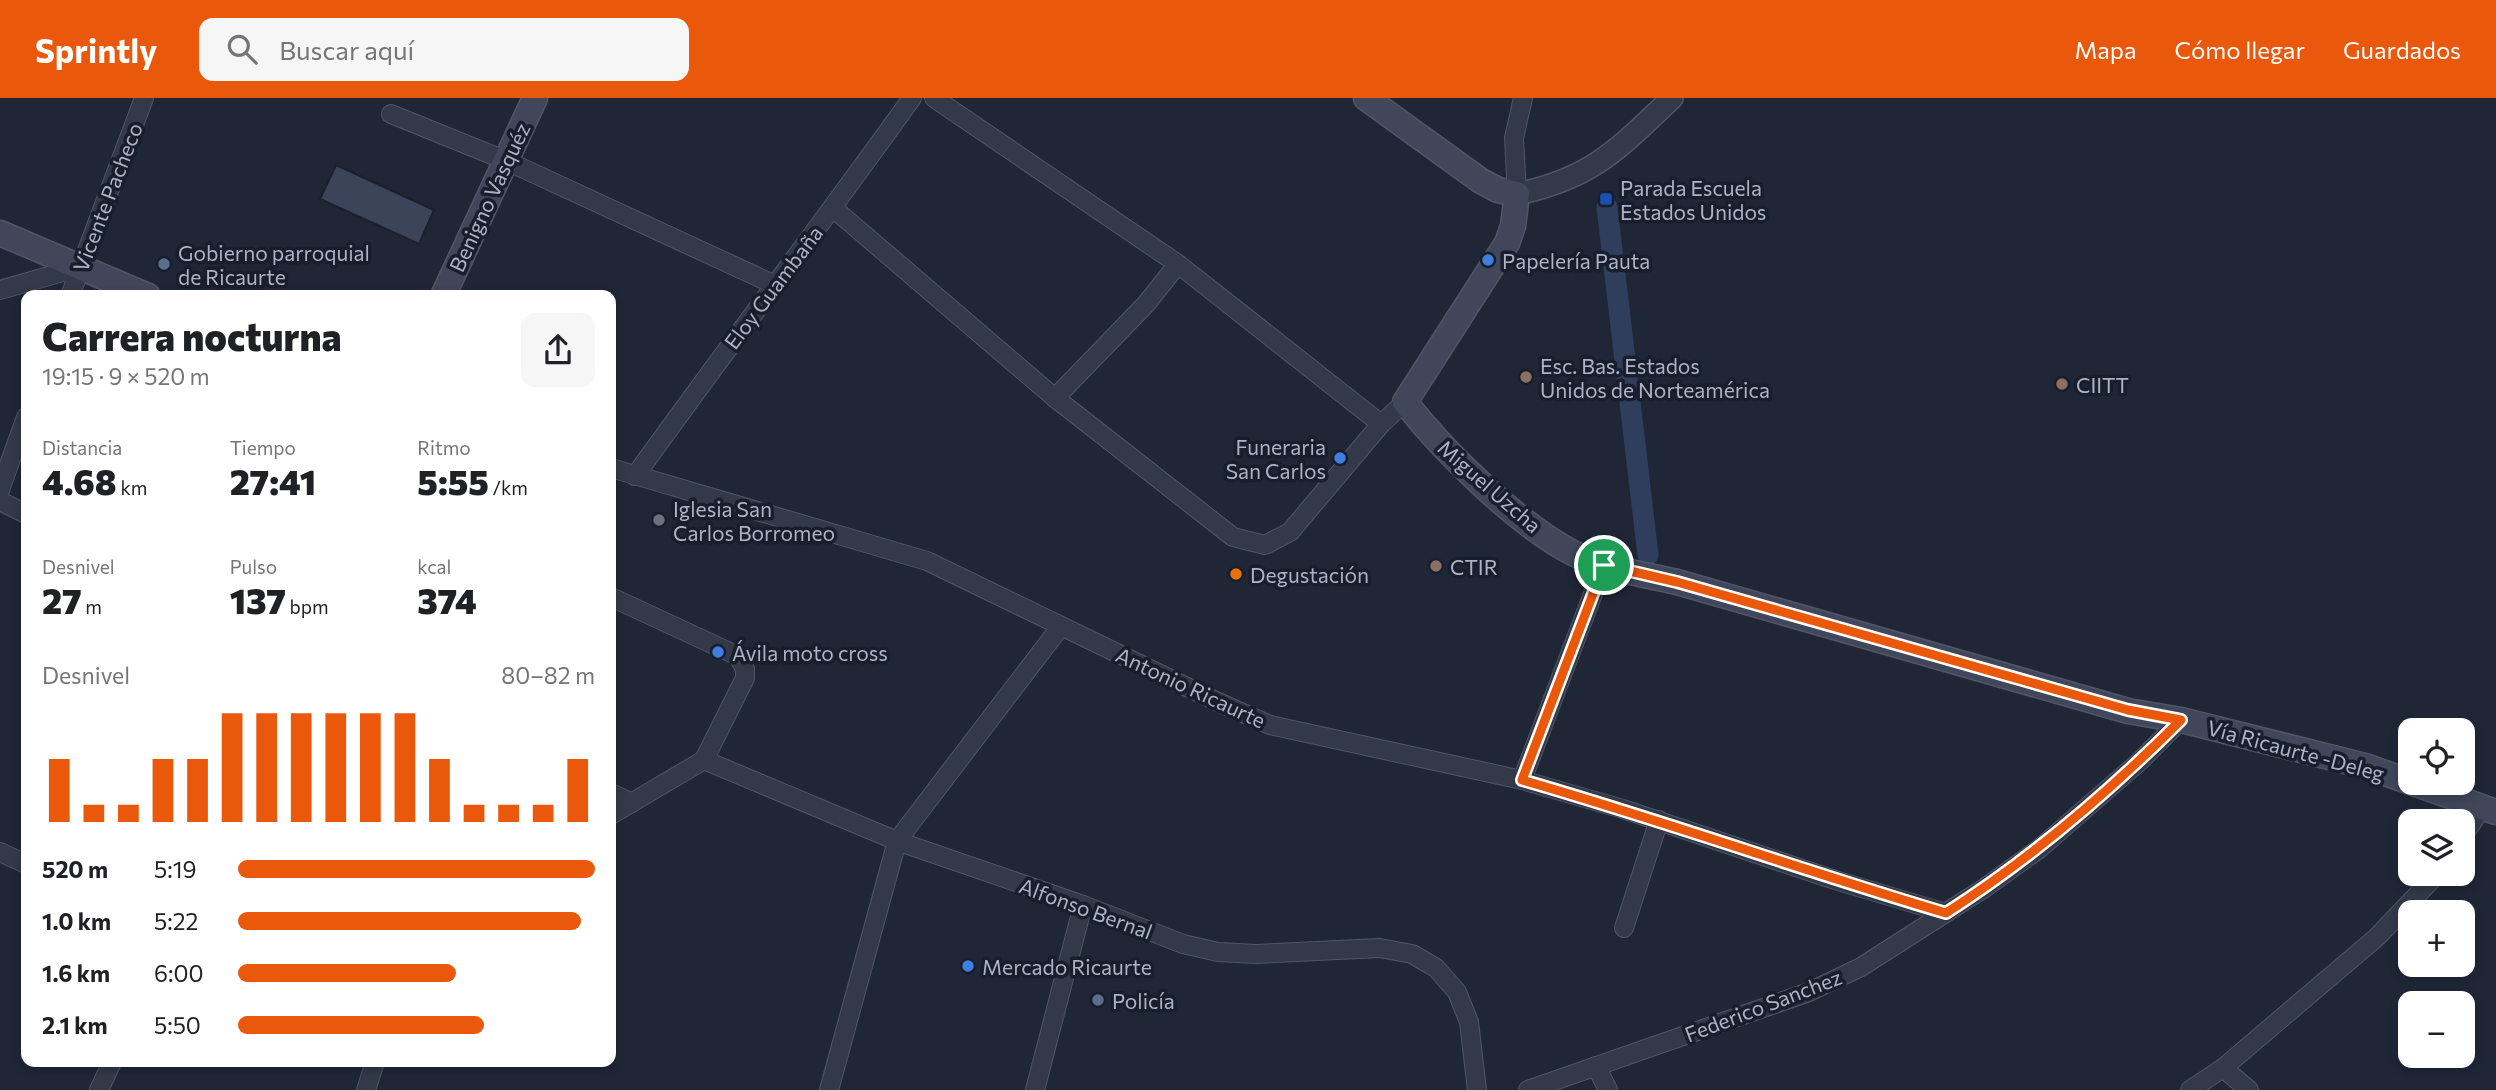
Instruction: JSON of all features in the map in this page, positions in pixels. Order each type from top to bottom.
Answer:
[{"type":"main road","name":"Benigno Vasquéz","points":[[446,290],[535,98]]},
{"type":"main road","points":[[1366,98],[1481,181],[1498,190],[1517,194],[1513,226],[1507,243],[1405,402]]},
{"type":"main road","points":[[0,233],[134,290]]},
{"type":"main road","name":"Miguel Uzcha","points":[[1405,402],[1445,450],[1501,500],[1573,553],[1604,565],[1677,582],[2128,710],[2181,720]]},
{"type":"main road","name":"Vía Ricaurte -Deleg","points":[[2181,720],[2365,766],[2489,810]]},
{"type":"street","name":"Vicente Pacheco","points":[[71,290],[144,98]]},
{"type":"street","name":"Eloy Guambaña","points":[[635,476],[773,284],[833,208],[912,98]]},
{"type":"street","points":[[934,98],[1178,264],[1381,424]]},
{"type":"street","points":[[1522,98],[1514,138],[1517,194],[1560,184],[1596,165],[1672,98]]},
{"type":"street","points":[[391,114],[507,161],[773,284]]},
{"type":"street","points":[[833,208],[1055,398],[1233,537],[1265,545],[1290,533],[1381,424],[1405,402]]},
{"type":"street","points":[[1055,398],[1146,304],[1178,264]]},
{"type":"street","points":[[0,290],[80,267]]},
{"type":"street","points":[[0,491],[21,431]]},
{"type":"street","name":"Antonio Ricaurte","points":[[616,470],[927,561],[1270,725],[1522,780],[1659,820],[1835,880],[1946,913]]},
{"type":"street","points":[[0,501],[21,512]]},
{"type":"street","points":[[1522,780],[1604,565]]},
{"type":"street","points":[[616,599],[738,656],[743,662],[745,678],[704,760],[616,812]]},
{"type":"street","points":[[829,1090],[897,841],[1061,626]]},
{"type":"street","name":"Federico Sanchez","points":[[1528,1090],[1809,992],[1861,967],[1983,889],[2039,849],[2140,761],[2181,720]]},
{"type":"street","name":"Alfonso Bernal","points":[[704,760],[897,841],[1083,905],[1183,944],[1218,952],[1256,954],[1380,948],[1412,954],[1436,968],[1457,992],[1469,1022],[1476,1055],[1477,1090]]},
{"type":"street","points":[[616,795],[632,803]]},
{"type":"street","points":[[2475,825],[2489,810]]},
{"type":"street","points":[[1624,928],[1659,820]]},
{"type":"street","points":[[0,852],[21,862]]},
{"type":"street","points":[[2190,1090],[2223,1068],[2377,937],[2426,886]]},
{"type":"street","points":[[1035,1090],[1083,905]]},
{"type":"street","points":[[1596,1066],[1608,1090]]},
{"type":"street","points":[[99,1090],[110,1067]]},
{"type":"street","points":[[366,1090],[373,1067]]},
{"type":"street","points":[[2223,1068],[2249,1090]]},
{"type":"building","points":[[336,165],[434,210],[419,244],[320,199]]},
{"type":"waterway","points":[[1607,207],[1648,555]]},
{"type":"place","name":"Parada Escuela Estados Unidos","points":[[1606,199]]},
{"type":"place","name":"Papelería Pauta","points":[[1488,260]]},
{"type":"place","name":"Gobierno parroquial de Ricaurte","points":[[164,264]]},
{"type":"place","name":"Esc. Bas. Estados Unidos de Norteamérica","points":[[1526,377]]},
{"type":"place","name":"CIITT","points":[[2062,384]]},
{"type":"place","name":"Funeraria San Carlos","points":[[1340,458]]},
{"type":"place","name":"Iglesia San Carlos Borromeo","points":[[659,520]]},
{"type":"place","name":"CTIR","points":[[1436,566]]},
{"type":"place","name":"Degustación","points":[[1236,574]]},
{"type":"place","name":"Ávila moto cross","points":[[718,652]]},
{"type":"place","name":"Mercado Ricaurte","points":[[968,966]]},
{"type":"place","name":"Policía","points":[[1098,1000]]},
{"type":"route","points":[[1604,565],[1677,582],[2128,710],[2181,720],[2140,761],[2039,849],[1946,913],[1835,880],[1623,809],[1522,780],[1604,565]]}]
